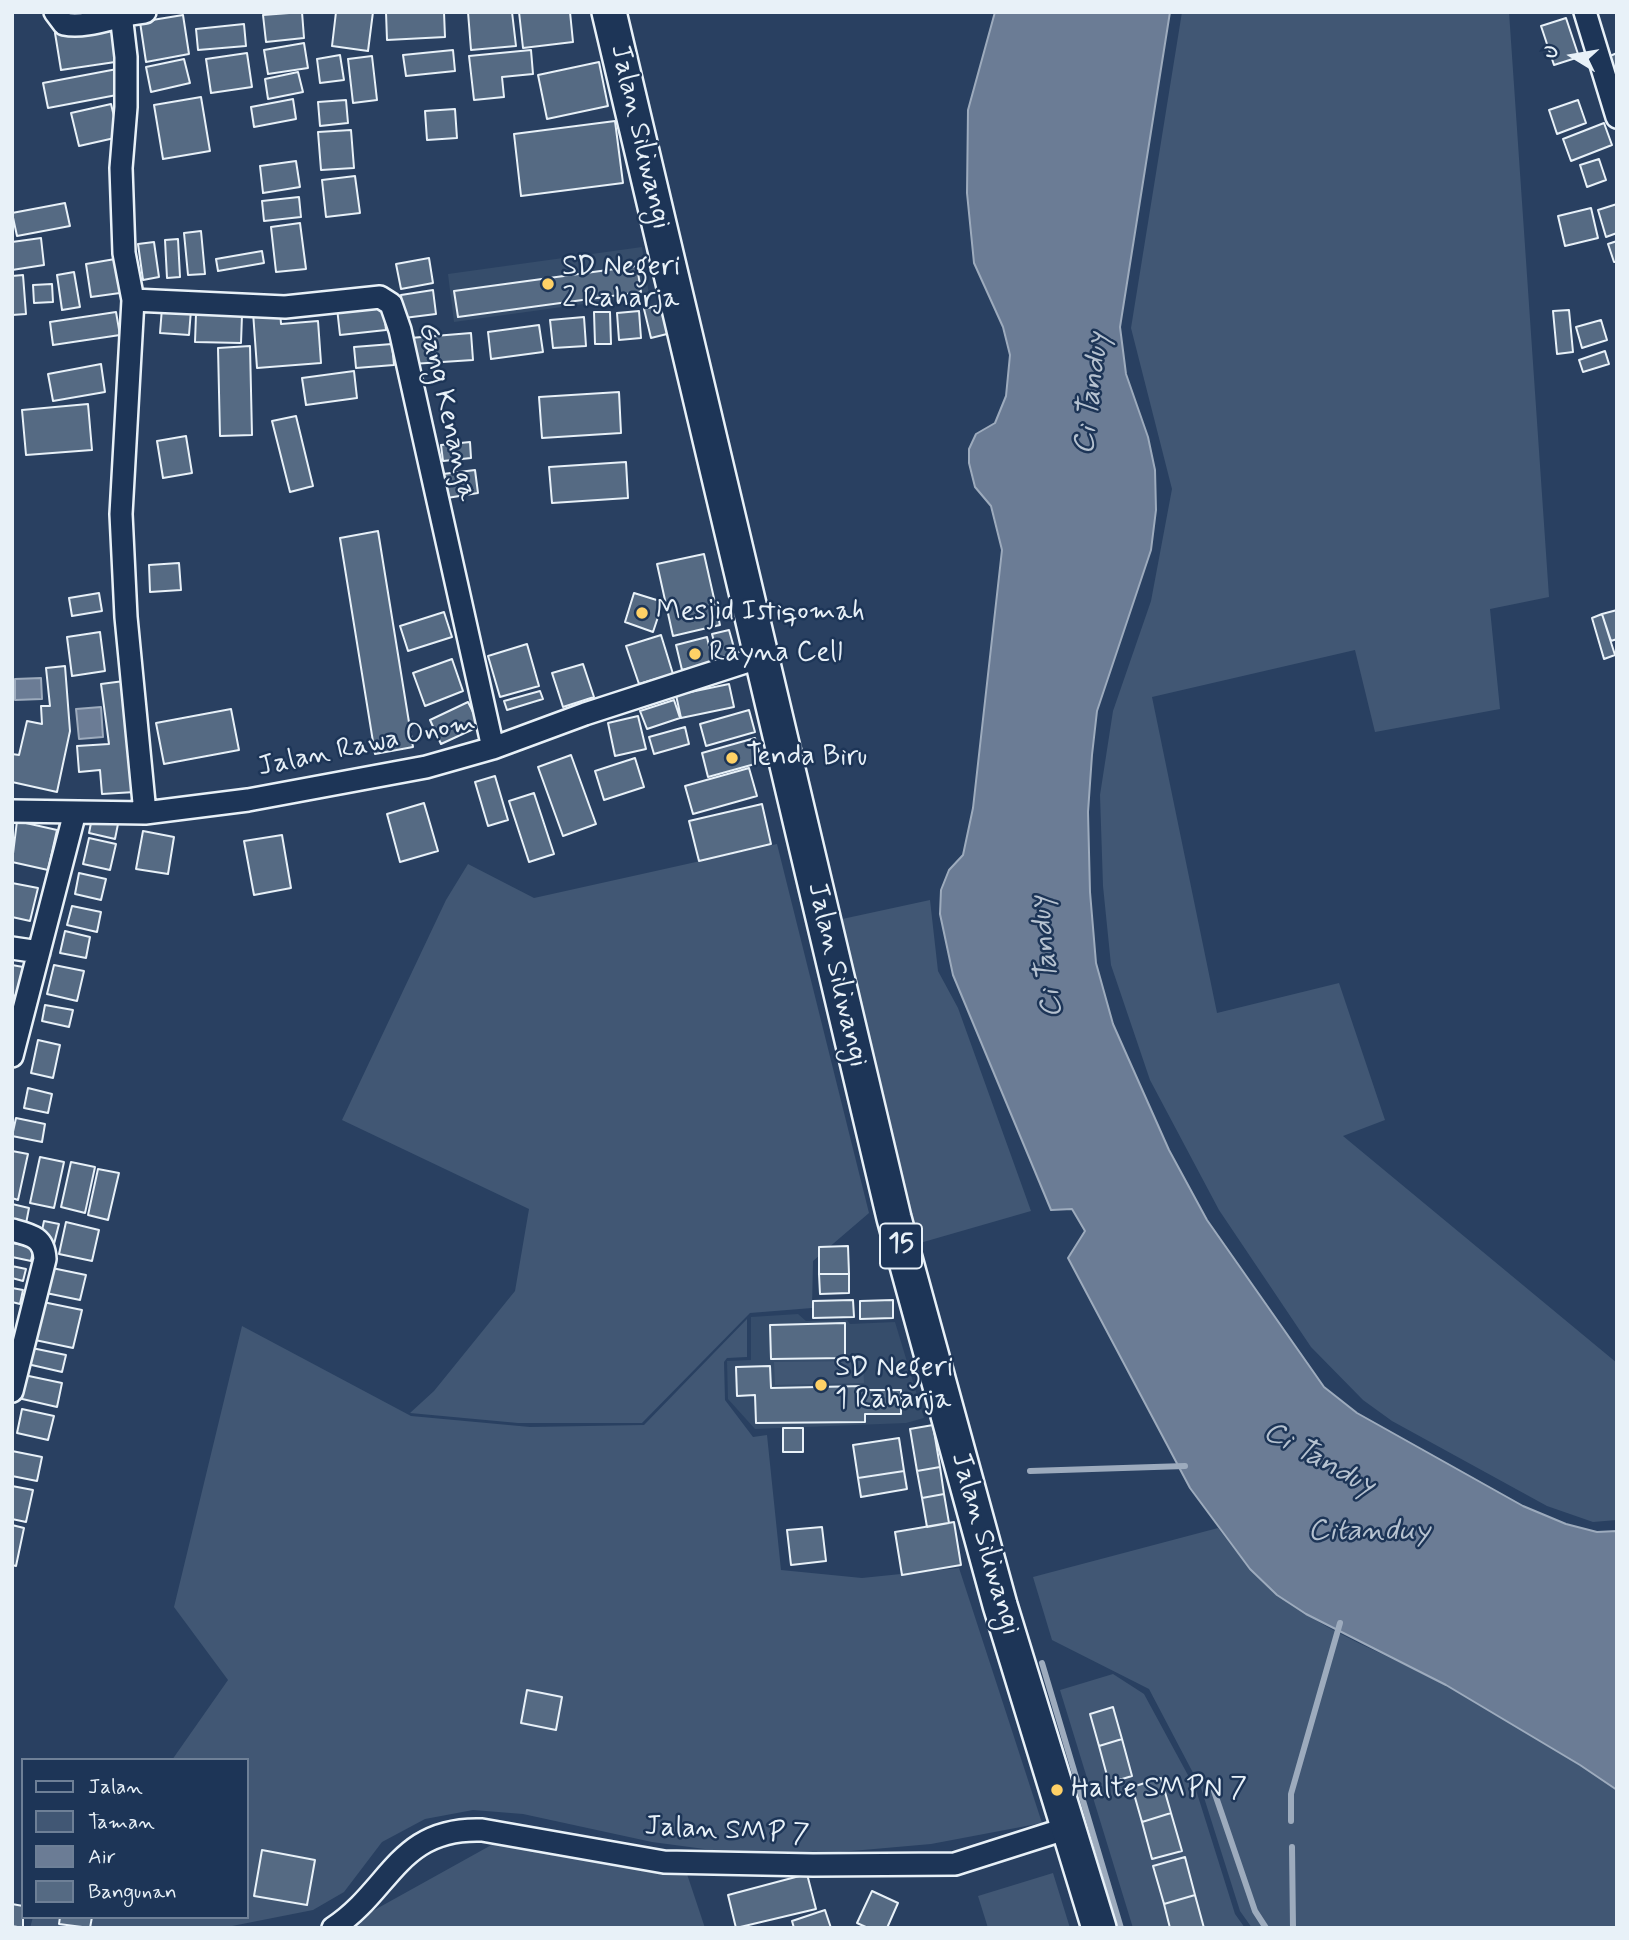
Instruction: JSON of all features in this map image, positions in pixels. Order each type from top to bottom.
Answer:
[{"type":"highway","name":"Jalan Siliwangi","points":[[609,12],[894,1219],[1000,1605],[1099,1928]]},
{"type":"street","points":[[55,12],[64,24],[76,26],[121,14],[145,12]]},
{"type":"street","points":[[1585,12],[1617,117]]},
{"type":"street","points":[[121,14],[126,69],[121,168],[123,241],[133,300],[121,514],[126,617],[145,813]]},
{"type":"street","name":"Gang Kenanga","points":[[133,300],[285,307],[380,297],[391,304],[400,330],[493,748]]},
{"type":"street","name":"Jalan Rawa Onom","points":[[12,811],[145,813],[248,800],[426,767],[493,748],[585,713],[761,657]]},
{"type":"street","points":[[13,1050],[75,812]]},
{"type":"street","points":[[12,948],[39,952]]},
{"type":"street","points":[[12,1230],[35,1236],[44,1248],[45,1259],[12,1391]]},
{"type":"street","name":"Jalan SMP 7","points":[[333,1928],[407,1855],[437,1834],[457,1829],[482,1829],[664,1862],[826,1865],[955,1864],[1068,1828]]},
{"type":"shaded area","name":"SD Negeri 2 Raharja","points":[[642,247],[649,295],[454,322],[448,274]]},
{"type":"shaded area","name":"SD Negeri 1 Raharja","points":[[798,1314],[806,1321],[847,1320],[850,1324],[895,1322],[924,1418],[906,1423],[755,1429],[728,1399],[727,1361],[751,1360],[751,1317]]},
{"type":"green space","points":[[1182,12],[1509,12],[1549,597],[1490,609],[1500,709],[1375,732],[1355,650],[1152,697],[1217,1013],[1339,983],[1385,1120],[1343,1136],[1617,1363],[1617,1520],[1593,1522],[1547,1506],[1392,1421],[1363,1400],[1311,1347],[1219,1210],[1150,1080],[1111,965],[1103,886],[1100,795],[1113,711],[1151,601],[1172,489],[1131,328]]},
{"type":"green space","points":[[777,844],[869,1213],[813,1261],[812,1308],[750,1313],[642,1423],[518,1423],[410,1413],[434,1391],[515,1291],[529,1209],[342,1120],[446,900],[468,864],[534,898]]},
{"type":"green space","points":[[930,900],[938,971],[958,1008],[1031,1211],[913,1245],[833,921]]},
{"type":"green space","points":[[747,1319],[747,1357],[727,1358],[724,1362],[725,1400],[753,1437],[767,1435],[781,1570],[862,1578],[959,1568],[1042,1823],[931,1844],[772,1858],[652,1842],[523,1814],[473,1810],[425,1819],[382,1842],[344,1892],[313,1910],[222,1928],[30,1928],[32,1919],[248,1919],[248,1758],[173,1758],[228,1680],[174,1607],[242,1326],[411,1416],[530,1427],[644,1425]]},
{"type":"green space","points":[[863,1361],[864,1383],[775,1385],[774,1362]]},
{"type":"green space","points":[[1218,1528],[1261,1580],[1297,1609],[1488,1709],[1617,1790],[1617,1928],[1252,1928],[1240,1911],[1201,1788],[1149,1689],[1052,1640],[1033,1577]]},
{"type":"green space","points":[[1113,1674],[1144,1694],[1196,1790],[1235,1914],[1245,1928],[1133,1928],[1060,1690]]},
{"type":"green space","points":[[504,1838],[686,1871],[705,1928],[342,1928]]},
{"type":"green space","points":[[1053,1873],[1070,1928],[988,1928],[978,1896]]},
{"type":"water","name":"Citanduy","points":[[995,12],[1170,12],[1120,327],[1126,374],[1148,437],[1155,470],[1156,510],[1151,550],[1097,711],[1088,812],[1090,892],[1096,963],[1113,1024],[1169,1150],[1207,1220],[1324,1387],[1357,1413],[1523,1506],[1566,1524],[1597,1532],[1617,1531],[1617,1790],[1446,1685],[1306,1614],[1277,1595],[1250,1569],[1190,1488],[1068,1258],[1085,1231],[1072,1209],[1051,1210],[953,975],[940,914],[941,890],[949,870],[963,855],[973,808],[1002,550],[991,506],[975,487],[969,463],[969,449],[976,434],[995,423],[1006,396],[1010,355],[1003,327],[974,263],[967,193],[968,110]]},
{"type":"water","points":[[41,678],[42,699],[15,700],[15,679]]},
{"type":"water","points":[[101,707],[103,737],[79,739],[76,709]]},
{"type":"building","points":[[302,12],[304,38],[266,42],[263,15]]},
{"type":"building","points":[[336,12],[373,12],[368,51],[332,46]]},
{"type":"building","points":[[386,12],[444,12],[445,37],[387,40]]},
{"type":"building","points":[[468,12],[512,12],[516,46],[471,50]]},
{"type":"building","points":[[519,12],[570,12],[573,42],[523,48]]},
{"type":"building","points":[[183,15],[189,54],[146,62],[140,22]]},
{"type":"building","points":[[1566,18],[1579,57],[1554,65],[1541,26]]},
{"type":"building","points":[[117,24],[122,61],[61,70],[55,33]]},
{"type":"building","points":[[244,24],[246,46],[198,50],[196,29]]},
{"type":"building","points":[[304,43],[308,68],[268,74],[264,50]]},
{"type":"building","points":[[453,50],[455,71],[406,76],[403,55]]},
{"type":"building","points":[[531,50],[533,74],[502,77],[504,97],[474,100],[469,56]]},
{"type":"building","points":[[247,53],[252,87],[211,93],[206,59]]},
{"type":"building","points":[[1617,53],[1617,77],[1610,56]]},
{"type":"building","points":[[340,55],[344,80],[320,83],[317,59]]},
{"type":"building","points":[[372,56],[377,100],[353,103],[348,59]]},
{"type":"building","points":[[184,59],[190,83],[151,92],[146,67]]},
{"type":"building","points":[[599,62],[608,106],[547,119],[538,75]]},
{"type":"building","points":[[117,69],[122,94],[48,108],[43,83]]},
{"type":"building","points":[[298,72],[303,92],[268,99],[265,79]]},
{"type":"building","points":[[201,97],[210,151],[163,159],[154,105]]},
{"type":"building","points":[[293,99],[296,119],[254,127],[251,107]]},
{"type":"building","points":[[346,100],[348,123],[320,126],[318,102]]},
{"type":"building","points":[[1578,100],[1586,123],[1557,134],[1549,110]]},
{"type":"building","points":[[111,104],[119,137],[79,146],[71,113]]},
{"type":"building","points":[[455,109],[457,138],[427,140],[425,111]]},
{"type":"building","points":[[615,121],[623,183],[521,196],[514,134]]},
{"type":"building","points":[[1604,123],[1612,145],[1571,161],[1563,139]]},
{"type":"building","points":[[351,130],[354,168],[321,170],[318,132]]},
{"type":"building","points":[[1599,159],[1606,180],[1587,187],[1580,165]]},
{"type":"building","points":[[296,161],[300,187],[263,193],[260,166]]},
{"type":"building","points":[[355,176],[360,213],[326,217],[322,180]]},
{"type":"building","points":[[299,197],[301,217],[264,221],[262,201]]},
{"type":"building","points":[[65,203],[70,226],[17,236],[12,213]]},
{"type":"building","points":[[1617,204],[1617,233],[1606,237],[1598,210]]},
{"type":"building","points":[[1591,208],[1598,238],[1565,246],[1558,216]]},
{"type":"building","points":[[300,223],[306,269],[276,272],[271,227]]},
{"type":"building","points":[[201,231],[205,274],[188,275],[184,233]]},
{"type":"building","points":[[41,238],[44,265],[12,270],[12,242]]},
{"type":"building","points":[[178,239],[180,277],[167,278],[165,240]]},
{"type":"building","points":[[1617,241],[1617,262],[1614,262],[1608,244]]},
{"type":"building","points":[[154,242],[159,277],[143,280],[138,244]]},
{"type":"building","points":[[262,251],[264,263],[218,271],[216,259]]},
{"type":"building","points":[[429,258],[433,283],[401,289],[396,264]]},
{"type":"building","points":[[115,259],[120,293],[91,297],[86,264]]},
{"type":"building","points":[[637,266],[641,292],[458,317],[454,291]]},
{"type":"building","points":[[74,272],[80,307],[62,310],[57,275]]},
{"type":"building","points":[[23,275],[26,314],[12,315],[12,276]]},
{"type":"building","points":[[52,284],[53,302],[34,303],[33,285]]},
{"type":"building","points":[[433,290],[436,314],[404,318],[401,295]]},
{"type":"building","points":[[383,303],[386,330],[340,335],[337,308]]},
{"type":"building","points":[[664,304],[671,333],[651,338],[644,309]]},
{"type":"building","points":[[162,308],[191,310],[189,335],[160,333]]},
{"type":"building","points":[[280,310],[281,324],[318,321],[321,363],[257,368],[253,312]]},
{"type":"building","points":[[1569,310],[1573,352],[1557,354],[1553,311]]},
{"type":"building","points":[[639,311],[641,338],[619,340],[617,313]]},
{"type":"building","points":[[116,312],[120,335],[53,345],[50,322]]},
{"type":"building","points":[[594,312],[610,312],[611,344],[595,344]]},
{"type":"building","points":[[196,314],[242,315],[241,343],[195,342]]},
{"type":"building","points":[[584,317],[586,346],[553,348],[550,320]]},
{"type":"building","points":[[1601,320],[1607,340],[1582,348],[1576,327]]},
{"type":"building","points":[[539,325],[543,352],[491,359],[488,332]]},
{"type":"building","points":[[471,333],[473,360],[412,364],[410,338]]},
{"type":"building","points":[[392,344],[394,365],[356,368],[354,347]]},
{"type":"building","points":[[250,346],[252,435],[220,436],[218,348]]},
{"type":"building","points":[[1605,351],[1609,364],[1583,372],[1579,360]]},
{"type":"building","points":[[101,364],[105,392],[53,401],[48,374]]},
{"type":"building","points":[[354,371],[357,398],[306,405],[302,378]]},
{"type":"building","points":[[619,392],[621,433],[542,438],[539,397]]},
{"type":"building","points":[[88,404],[92,450],[26,455],[22,410]]},
{"type":"building","points":[[296,416],[313,486],[290,492],[272,421]]},
{"type":"building","points":[[186,436],[192,473],[163,478],[157,441]]},
{"type":"building","points":[[470,442],[471,458],[443,461],[441,445]]},
{"type":"building","points":[[626,462],[628,498],[552,503],[549,467]]},
{"type":"building","points":[[475,470],[478,493],[447,498],[443,474]]},
{"type":"building","points":[[378,531],[413,747],[375,754],[340,538]]},
{"type":"building","points":[[704,554],[720,625],[673,636],[657,564]]},
{"type":"building","points":[[179,563],[181,590],[150,592],[149,565]]},
{"type":"building","points":[[99,593],[102,611],[72,616],[69,598]]},
{"type":"building","points":[[634,593],[663,602],[653,632],[625,622]]},
{"type":"building","points":[[1617,610],[1617,639],[1611,641],[1602,614]]},
{"type":"building","points":[[444,612],[452,637],[408,651],[400,626]]},
{"type":"building","points":[[1602,614],[1615,655],[1604,659],[1592,618]]},
{"type":"building","points":[[729,630],[736,655],[719,660],[712,634]]},
{"type":"building","points":[[100,632],[105,671],[72,676],[67,637]]},
{"type":"building","points":[[661,635],[673,674],[639,684],[626,646]]},
{"type":"building","name":"Rayna Cell","points":[[707,637],[713,663],[682,670],[676,645]]},
{"type":"building","points":[[527,644],[539,686],[500,697],[488,656]]},
{"type":"building","points":[[452,659],[463,691],[425,706],[413,673]]},
{"type":"building","points":[[583,664],[594,697],[563,707],[552,673]]},
{"type":"building","points":[[65,666],[70,731],[57,792],[12,782],[12,754],[19,755],[27,721],[42,724],[41,706],[50,706],[46,668]]},
{"type":"building","points":[[124,681],[135,792],[102,794],[100,770],[79,772],[77,746],[109,744],[101,684]]},
{"type":"building","points":[[729,684],[734,707],[681,718],[676,695]]},
{"type":"building","points":[[540,691],[543,699],[507,710],[504,701]]},
{"type":"building","points":[[674,700],[680,718],[647,729],[640,711]]},
{"type":"building","points":[[468,702],[480,726],[441,744],[430,720]]},
{"type":"building","points":[[231,709],[239,750],[164,764],[156,723]]},
{"type":"building","points":[[749,710],[755,732],[706,746],[700,724]]},
{"type":"building","points":[[638,716],[646,749],[615,756],[608,723]]},
{"type":"building","points":[[685,727],[689,744],[654,754],[649,737]]},
{"type":"building","name":"Tenda Biru","points":[[755,738],[762,762],[708,777],[702,753]]},
{"type":"building","points":[[571,755],[596,824],[563,836],[538,767]]},
{"type":"building","points":[[635,758],[644,787],[604,800],[595,771]]},
{"type":"building","points":[[749,768],[757,796],[693,814],[685,786]]},
{"type":"building","points":[[495,776],[508,820],[488,826],[475,782]]},
{"type":"building","points":[[534,793],[554,854],[529,862],[509,801]]},
{"type":"building","points":[[424,803],[438,851],[400,862],[387,814]]},
{"type":"building","points":[[762,804],[771,844],[699,861],[689,821]]},
{"type":"building","points":[[92,818],[118,824],[115,839],[89,833]]},
{"type":"building","points":[[17,821],[57,830],[48,870],[12,862]]},
{"type":"building","points":[[143,831],[174,837],[168,874],[136,869]]},
{"type":"building","points":[[282,835],[291,888],[254,895],[244,841]]},
{"type":"building","points":[[89,838],[116,844],[110,870],[83,864]]},
{"type":"building","points":[[79,873],[106,879],[101,900],[75,894]]},
{"type":"building","points":[[12,883],[38,888],[30,921],[12,917]]},
{"type":"building","points":[[72,906],[101,912],[97,932],[67,925]]},
{"type":"building","points":[[65,931],[90,937],[86,958],[60,953]]},
{"type":"building","points":[[12,965],[23,967],[16,996],[12,995]]},
{"type":"building","points":[[54,965],[84,971],[77,1001],[47,994]]},
{"type":"building","points":[[45,1005],[73,1010],[69,1027],[42,1021]]},
{"type":"building","points":[[38,1040],[60,1045],[53,1078],[31,1073]]},
{"type":"building","points":[[28,1088],[52,1094],[48,1113],[24,1108]]},
{"type":"building","points":[[16,1118],[45,1124],[42,1142],[12,1136]]},
{"type":"building","points":[[12,1151],[28,1154],[18,1200],[12,1198]]},
{"type":"building","points":[[40,1157],[64,1162],[54,1208],[30,1203]]},
{"type":"building","points":[[71,1162],[95,1167],[85,1213],[61,1207]]},
{"type":"building","points":[[98,1169],[119,1173],[108,1220],[88,1215]]},
{"type":"building","points":[[12,1204],[29,1208],[25,1229],[12,1226]]},
{"type":"building","points":[[44,1221],[59,1224],[54,1244],[40,1240]]},
{"type":"building","points":[[66,1222],[99,1230],[92,1261],[59,1254]]},
{"type":"building","points":[[12,1243],[34,1247],[31,1261],[12,1257]]},
{"type":"building","points":[[848,1246],[849,1274],[819,1274],[819,1247]]},
{"type":"building","points":[[12,1266],[26,1269],[23,1281],[12,1278]]},
{"type":"building","points":[[52,1268],[86,1275],[80,1300],[46,1293]]},
{"type":"building","points":[[819,1274],[849,1274],[849,1293],[820,1294]]},
{"type":"building","points":[[12,1288],[23,1290],[20,1304],[12,1302]]},
{"type":"building","points":[[853,1300],[854,1317],[813,1318],[813,1301]]},
{"type":"building","points":[[893,1300],[893,1318],[860,1319],[860,1301]]},
{"type":"building","points":[[43,1302],[82,1310],[73,1348],[35,1340]]},
{"type":"building","points":[[845,1323],[845,1358],[771,1359],[770,1325]]},
{"type":"building","points":[[27,1347],[66,1355],[62,1372],[23,1363]]},
{"type":"building","points":[[770,1366],[771,1388],[864,1386],[864,1390],[901,1390],[901,1414],[865,1414],[865,1422],[756,1423],[755,1395],[737,1396],[736,1367]]},
{"type":"building","points":[[24,1375],[62,1383],[57,1407],[18,1398]]},
{"type":"building","points":[[22,1409],[54,1416],[48,1440],[17,1433]]},
{"type":"building","points":[[933,1425],[940,1467],[917,1471],[910,1429]]},
{"type":"building","points":[[783,1428],[803,1428],[803,1452],[783,1452]]},
{"type":"building","points":[[899,1438],[904,1471],[858,1478],[853,1445]]},
{"type":"building","points":[[12,1451],[42,1457],[37,1481],[12,1476]]},
{"type":"building","points":[[940,1467],[944,1494],[922,1498],[917,1471]]},
{"type":"building","points":[[904,1471],[907,1489],[861,1497],[858,1478]]},
{"type":"building","points":[[12,1486],[33,1490],[26,1522],[12,1519]]},
{"type":"building","points":[[944,1494],[949,1523],[927,1527],[922,1498]]},
{"type":"building","points":[[954,1522],[961,1565],[902,1575],[895,1532]]},
{"type":"building","points":[[12,1525],[24,1528],[16,1566],[12,1565]]},
{"type":"building","points":[[822,1527],[826,1561],[791,1565],[787,1530]]},
{"type":"building","points":[[527,1690],[562,1697],[556,1730],[521,1723]]},
{"type":"building","points":[[1113,1707],[1122,1739],[1099,1746],[1090,1714]]},
{"type":"building","points":[[1122,1739],[1132,1776],[1109,1783],[1099,1746]]},
{"type":"building","points":[[1161,1778],[1171,1813],[1142,1822],[1132,1787]]},
{"type":"building","points":[[1171,1813],[1182,1851],[1152,1859],[1142,1822]]},
{"type":"building","points":[[262,1850],[315,1860],[307,1905],[254,1896]]},
{"type":"building","points":[[1185,1857],[1195,1895],[1164,1904],[1153,1866]]},
{"type":"building","points":[[807,1874],[816,1909],[736,1928],[728,1895]]},
{"type":"building","points":[[872,1891],[898,1903],[887,1928],[868,1928],[857,1923]]},
{"type":"building","points":[[1195,1895],[1204,1928],[1170,1928],[1164,1904]]},
{"type":"building","points":[[12,1904],[21,1906],[23,1928],[12,1926]]},
{"type":"building","points":[[825,1910],[831,1928],[794,1928],[792,1921]]},
{"type":"building","points":[[60,1919],[92,1919],[90,1928],[59,1924]]},
{"type":"waterway","points":[[1030,1471],[1185,1466]]},
{"type":"waterway","points":[[1291,1821],[1291,1794],[1340,1623]]},
{"type":"waterway","points":[[1042,1663],[1121,1928]]},
{"type":"waterway","points":[[1214,1791],[1255,1911],[1266,1928]]},
{"type":"waterway","points":[[1292,1847],[1293,1928]]},
{"type":"place","name":"SD Negeri 2 Raharja","points":[[548,284]]},
{"type":"place","name":"Mesjid Istiqomah","points":[[642,613]]},
{"type":"place","name":"Rayna Cell","points":[[695,654]]},
{"type":"place","name":"Tenda Biru","points":[[732,758]]},
{"type":"place","name":"SD Negeri 1 Raharja","points":[[821,1385]]},
{"type":"place","name":"Halte SMPN 7","points":[[1057,1790]]},
{"type":"water label","name":"Ci Tanduy","points":[[1093,394]]},
{"type":"water label","name":"Ci Tanduy","points":[[1048,957]]},
{"type":"water label","name":"Ci Tanduy","points":[[1318,1460]]}]
